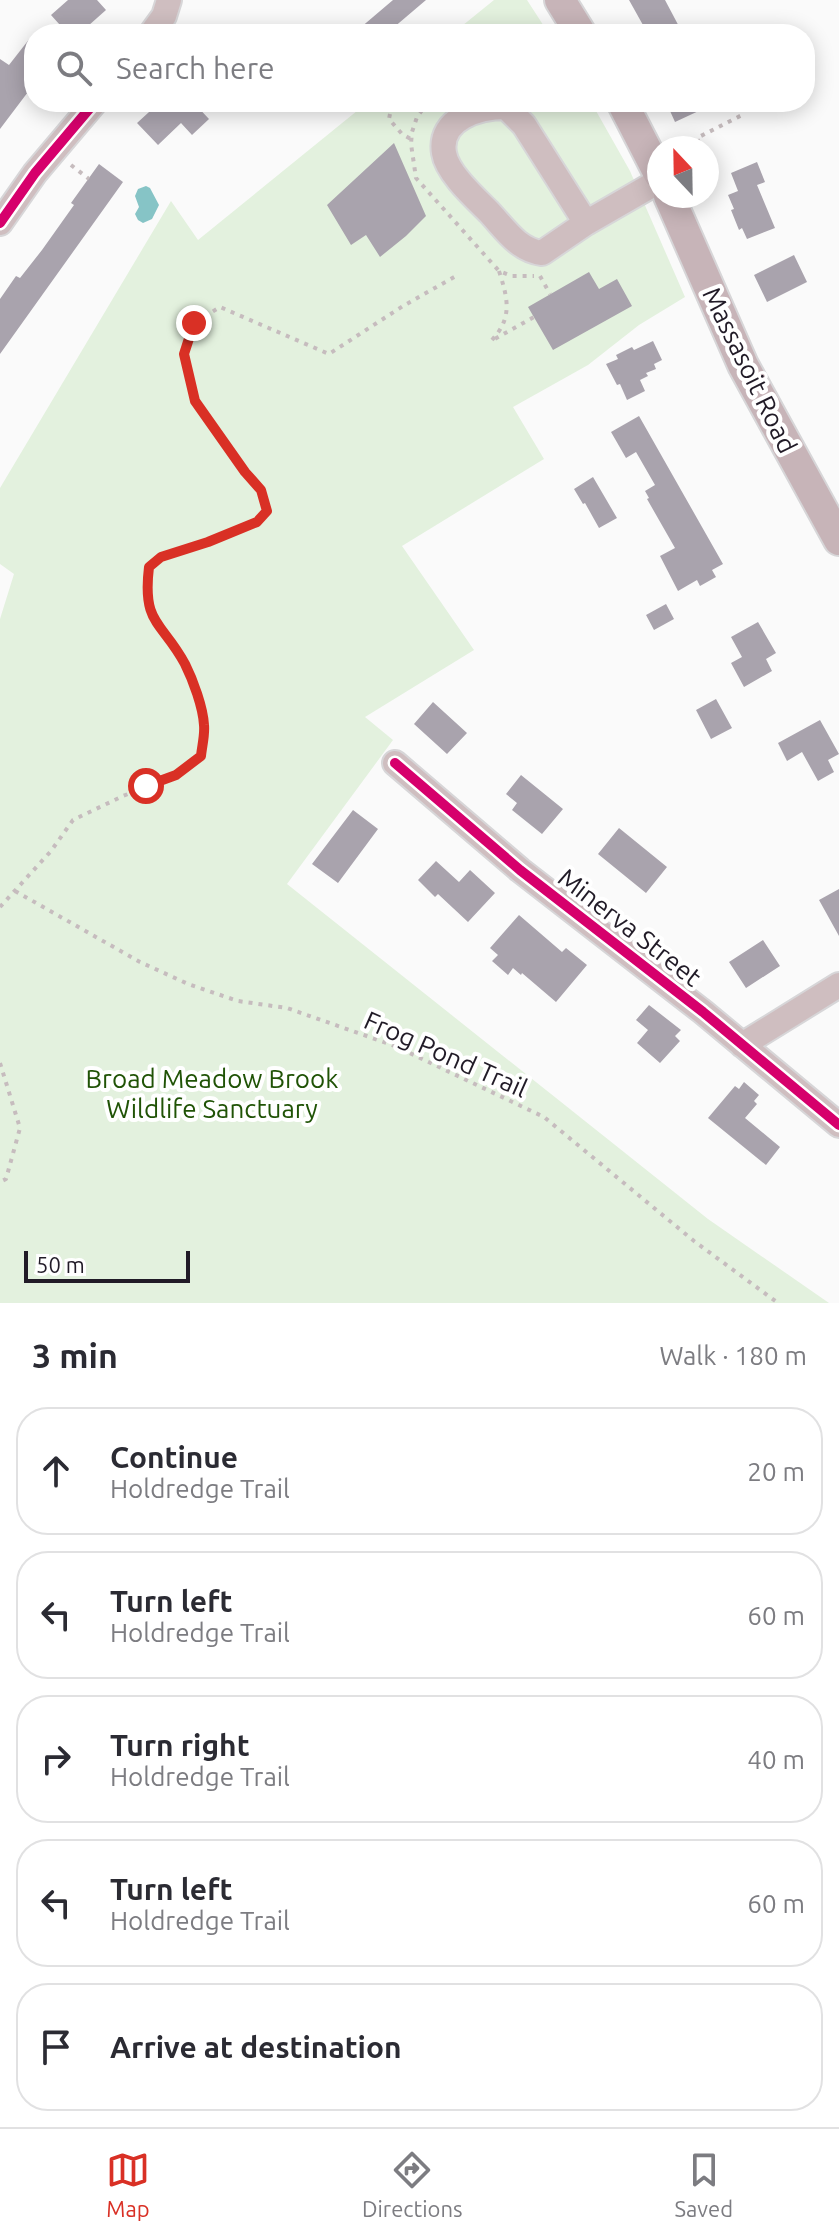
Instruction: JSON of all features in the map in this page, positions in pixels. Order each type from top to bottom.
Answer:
[{"type":"main road","points":[[560,0],[575,24]]},
{"type":"main road","points":[[627,112],[647,151]]},
{"type":"main road","name":"Massasoit Road","points":[[674,208],[743,365],[839,540]]},
{"type":"street","points":[[158,24],[169,0]]},
{"type":"street","points":[[0,223],[35,173],[87,112]]},
{"type":"street","points":[[473,112],[450,128],[444,141],[444,154],[465,187],[519,244],[530,251],[542,253],[647,188]]},
{"type":"street","points":[[511,112],[524,125],[586,223]]},
{"type":"street","name":"Minerva Street","points":[[395,763],[520,870],[703,1012],[839,1125]]},
{"type":"street","points":[[742,1045],[839,985]]},
{"type":"path","points":[[390,114],[389,119],[398,130],[411,139]]},
{"type":"path","points":[[701,136],[744,114]]},
{"type":"path","points":[[69,164],[89,179]]},
{"type":"path","points":[[499,271],[507,297],[506,318],[491,341],[534,317]]},
{"type":"path","points":[[0,907],[51,851],[73,820],[176,775],[201,756],[204,723],[193,683],[184,661],[149,610],[146,590],[149,567],[161,557],[257,522],[267,511],[261,490],[195,401],[184,354],[194,323],[220,307],[329,354],[456,276]]},
{"type":"path","points":[[0,1063],[20,1128],[6,1179],[0,1182]]},
{"type":"green space","points":[[494,0],[527,0],[543,24],[464,24]]},
{"type":"green space","name":"Broad Meadow Brook Wildlife Sanctuary","points":[[356,112],[597,112],[630,171],[685,297],[639,325],[588,365],[513,407],[544,459],[402,546],[474,650],[365,717],[393,740],[287,884],[708,1219],[829,1303],[0,1303],[0,619],[14,574],[0,564],[0,488],[171,201],[198,240]]},
{"type":"water","points":[[146,186],[159,205],[152,219],[143,223],[135,214],[139,207],[135,196],[138,189]]},
{"type":"building","points":[[68,0],[97,0],[106,10],[90,24],[59,24],[51,15]]},
{"type":"building","points":[[393,0],[426,0],[398,24],[365,24]]},
{"type":"building","points":[[629,0],[665,0],[678,24],[642,24]]},
{"type":"building","points":[[24,46],[24,97],[0,129],[0,59],[9,65]]},
{"type":"building","points":[[149,112],[202,112],[209,119],[192,135],[181,123],[158,145],[137,123]]},
{"type":"building","points":[[670,112],[696,112],[675,122]]},
{"type":"building","points":[[394,143],[426,216],[380,257],[366,235],[351,245],[327,205]]},
{"type":"building","points":[[757,162],[765,182],[757,185],[775,228],[747,239],[742,228],[739,230],[728,195],[738,191],[731,173]]},
{"type":"building","points":[[99,164],[123,182],[0,354],[0,299],[16,276],[20,278],[42,250]]},
{"type":"building","points":[[794,255],[807,282],[767,302],[754,275]]},
{"type":"building","points":[[589,272],[599,289],[617,279],[632,306],[553,350],[528,307]]},
{"type":"building","points":[[653,341],[662,360],[654,364],[656,369],[640,380],[645,391],[627,400],[606,364],[632,347],[634,350]]},
{"type":"building","points":[[639,416],[723,564],[712,570],[716,577],[700,586],[697,580],[678,591],[660,556],[675,548],[645,491],[655,485],[636,452],[626,458],[611,432]]},
{"type":"building","points":[[593,477],[617,518],[599,528],[574,489]]},
{"type":"building","points":[[666,604],[674,619],[654,630],[646,615]]},
{"type":"building","points":[[758,622],[776,653],[766,659],[772,671],[744,687],[731,663],[742,657],[731,637]]},
{"type":"building","points":[[716,699],[732,728],[711,739],[696,710]]},
{"type":"building","points":[[433,702],[467,733],[447,754],[414,724]]},
{"type":"building","points":[[820,720],[839,754],[828,760],[834,772],[818,781],[802,752],[787,761],[778,743]]},
{"type":"building","points":[[521,775],[563,809],[542,834],[512,810],[517,803],[506,794]]},
{"type":"building","points":[[353,810],[378,829],[338,883],[312,864]]},
{"type":"building","points":[[619,828],[667,867],[646,893],[598,854]]},
{"type":"building","points":[[436,861],[459,882],[470,870],[495,893],[468,922],[418,880]]},
{"type":"building","points":[[839,889],[839,936],[819,900]]},
{"type":"building","points":[[519,915],[562,952],[566,948],[587,965],[556,1002],[522,973],[513,968],[508,975],[492,961],[498,955],[490,948]]},
{"type":"building","points":[[763,940],[780,966],[746,988],[729,962]]},
{"type":"building","points":[[649,1005],[681,1030],[675,1036],[680,1041],[660,1063],[637,1043],[648,1030],[636,1020]]},
{"type":"building","points":[[744,1082],[759,1095],[754,1101],[757,1104],[745,1118],[780,1147],[766,1165],[708,1118],[735,1086],[739,1089]]},
{"type":"cycle path","points":[[0,223],[35,173],[87,112]]},
{"type":"cycle path","points":[[395,763],[520,870],[703,1012],[839,1125]]},
{"type":"route","points":[[146,786],[176,775],[201,756],[204,723],[184,661],[149,610],[146,590],[149,567],[161,557],[257,522],[267,511],[261,490],[195,401],[184,354],[194,323]]}]
